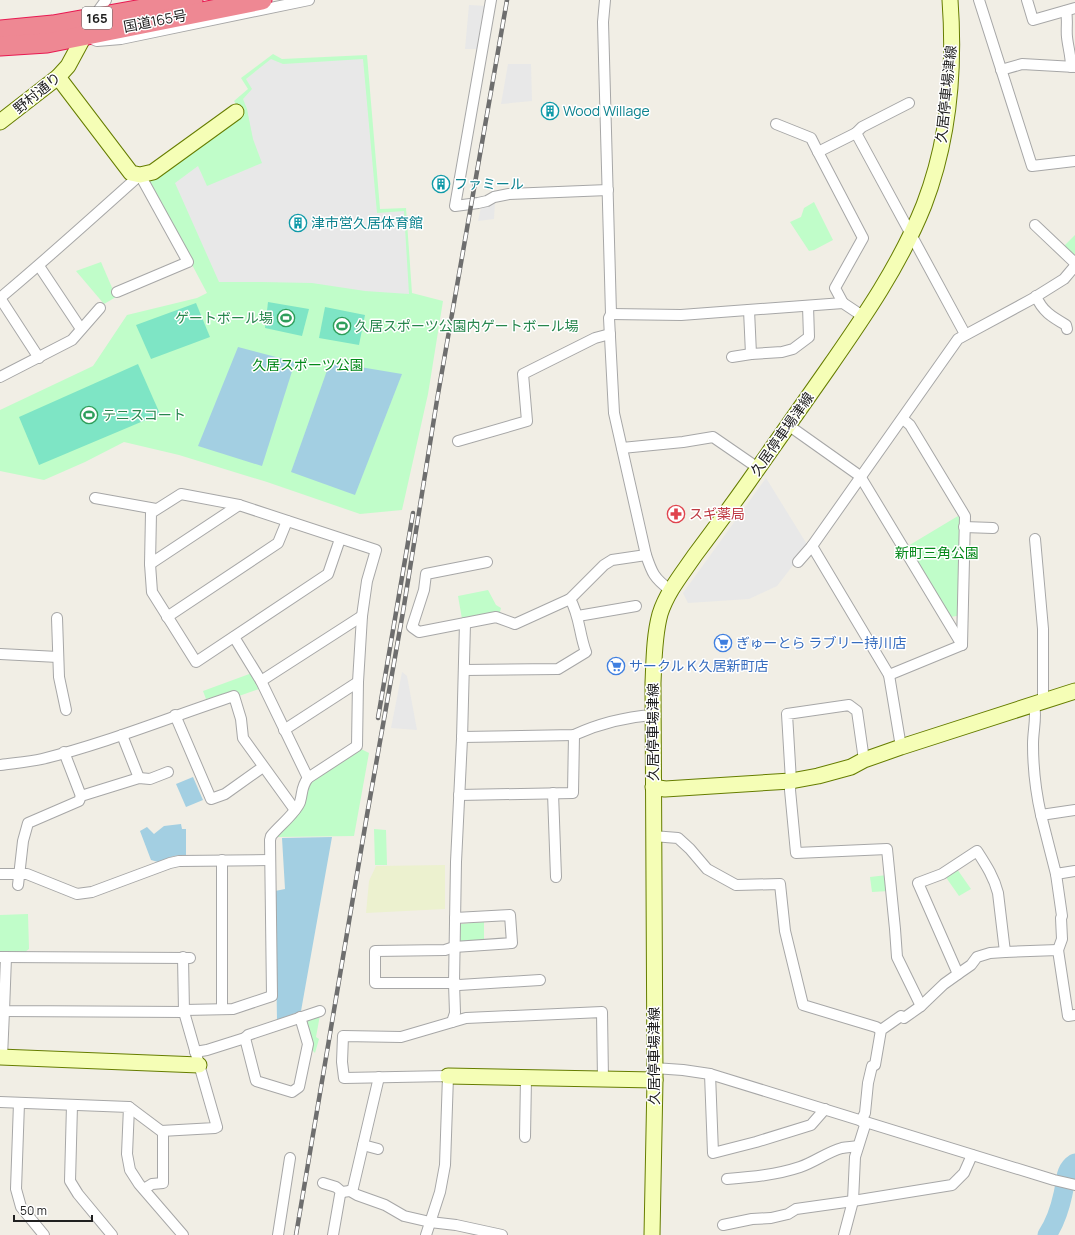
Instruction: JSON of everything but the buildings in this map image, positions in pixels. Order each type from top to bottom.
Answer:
[{"type":"highway","name":"国道165号","points":[[0,46],[47,43],[89,27],[193,0]]},
{"type":"highway","name":"国道165号","points":[[0,30],[53,26],[89,27],[240,5],[262,0]]},
{"type":"main road","name":"久居停車場津線","points":[[652,1235],[654,1074],[652,715],[656,638],[660,614],[670,590],[864,317],[892,273],[911,234],[924,204],[936,166],[945,128],[952,51],[950,0]]},
{"type":"main road","name":"野村通り","points":[[0,122],[58,77],[68,66],[89,27]]},
{"type":"main road","points":[[58,77],[130,173],[140,175],[153,172],[236,112]]},
{"type":"main road","points":[[653,787],[665,789],[791,781],[818,776],[851,767],[864,760],[902,747],[1075,691]]},
{"type":"main road","points":[[1,1057],[197,1058]]},
{"type":"main road","points":[[448,1076],[603,1080],[654,1074]]},
{"type":"street","points":[[106,0],[89,27],[97,41],[107,41],[172,29],[309,0]]},
{"type":"street","points":[[491,0],[455,206],[487,201],[494,197],[509,194],[608,190]]},
{"type":"street","points":[[605,0],[603,22],[608,190],[610,334],[614,413],[646,556],[653,575],[670,590]]},
{"type":"street","points":[[979,0],[1032,166],[1075,161]]},
{"type":"street","points":[[1001,70],[1022,64],[1073,67],[1067,38],[1070,9],[1033,20],[1027,0]]},
{"type":"street","points":[[818,152],[856,133],[862,127],[909,103]]},
{"type":"street","points":[[776,124],[811,138],[863,238],[835,288],[844,303],[864,317]]},
{"type":"street","points":[[856,133],[965,334]]},
{"type":"street","points":[[38,358],[0,298],[39,266],[58,247],[140,175],[188,262],[117,292]]},
{"type":"street","points":[[1035,225],[1075,263]]},
{"type":"street","points":[[39,266],[81,329]]},
{"type":"street","points":[[798,562],[812,546],[958,339],[1064,279],[1075,266]]},
{"type":"street","points":[[1036,296],[1040,306],[1054,319],[1066,325],[1067,329]]},
{"type":"street","points":[[610,314],[681,315],[844,303]]},
{"type":"street","points":[[732,357],[782,352],[793,349],[802,343],[809,337],[808,306]]},
{"type":"street","points":[[0,377],[72,340],[100,308]]},
{"type":"street","points":[[749,310],[750,354]]},
{"type":"street","points":[[458,441],[527,421],[523,374],[595,338],[610,334]]},
{"type":"street","points":[[902,418],[910,425],[965,516],[962,645]]},
{"type":"street","points":[[788,425],[860,476],[962,645]]},
{"type":"street","points":[[622,448],[683,442],[714,437],[758,468]]},
{"type":"street","points":[[4,1011],[184,1011],[233,1009],[272,996],[271,836],[295,810],[300,802],[303,785],[308,778],[357,746],[358,682],[362,616],[367,581],[376,550],[340,538],[239,506],[180,494],[151,513],[150,564],[152,592],[196,662],[328,574],[340,538]]},
{"type":"street","points":[[95,498],[156,510]]},
{"type":"street","points":[[150,564],[239,506]]},
{"type":"street","points":[[167,617],[278,543],[287,521]]},
{"type":"street","points":[[964,527],[993,528]]},
{"type":"street","points":[[1035,540],[1043,629],[1039,702],[1033,735],[1034,760],[1041,815],[1056,874],[1062,916],[1062,939],[1058,950],[1068,1016],[1075,1015]]},
{"type":"street","points":[[812,546],[889,675],[902,747]]},
{"type":"street","points":[[487,562],[426,574],[424,590],[412,627],[419,632],[496,617],[515,624],[570,599],[604,565],[612,560],[646,556]]},
{"type":"street","points":[[464,670],[558,669],[586,652],[576,608],[570,599]]},
{"type":"street","points":[[578,616],[636,606]]},
{"type":"street","points":[[261,681],[362,616]]},
{"type":"street","points":[[57,618],[59,677],[66,710]]},
{"type":"street","points":[[452,1022],[455,1012],[454,947],[465,624]]},
{"type":"street","points":[[234,638],[261,681],[308,778]]},
{"type":"street","points":[[889,675],[962,645]]},
{"type":"street","points":[[0,654],[58,657]]},
{"type":"street","points":[[284,730],[358,682]]},
{"type":"street","points":[[0,765],[41,759],[122,735],[175,715],[234,696],[241,719],[243,738],[295,810]]},
{"type":"street","points":[[864,760],[857,711],[849,705],[787,714],[791,781],[790,790],[796,853],[887,849],[897,957],[921,1006]]},
{"type":"street","points":[[175,715],[211,799],[225,794],[263,767]]},
{"type":"street","points":[[462,737],[574,735],[602,725],[652,715]]},
{"type":"street","points":[[122,735],[139,778]]},
{"type":"street","points":[[459,795],[573,793],[574,735]]},
{"type":"street","points":[[64,752],[81,796]]},
{"type":"street","points":[[18,885],[18,874],[23,842],[28,823],[79,801],[81,796],[139,778],[150,779],[168,772]]},
{"type":"street","points":[[553,793],[556,877]]},
{"type":"street","points":[[1041,815],[1075,810]]},
{"type":"street","points":[[653,836],[678,838],[690,849],[707,869],[736,885],[780,884],[785,931],[803,1004],[876,1027],[881,1030]]},
{"type":"street","points":[[958,974],[918,883],[942,874],[977,851],[991,873],[996,886],[999,898],[1004,952]]},
{"type":"street","points":[[0,874],[27,874],[77,894],[85,894],[170,862],[190,860],[270,860]]},
{"type":"street","points":[[222,860],[222,1009]]},
{"type":"street","points":[[1056,874],[1075,871]]},
{"type":"street","points":[[455,918],[510,915],[512,943],[454,947],[445,950],[375,951],[375,983],[454,983],[459,985],[540,980]]},
{"type":"street","points":[[844,1235],[853,1201],[855,1157],[864,1121],[868,1083],[872,1066],[874,1065],[881,1030],[901,1016],[904,1018],[921,1006],[944,984],[971,965],[977,957],[990,953],[1058,950]]},
{"type":"street","points":[[0,1102],[129,1107],[161,1131],[217,1127],[184,1011],[187,958],[3,957],[4,1011],[1,1057]]},
{"type":"street","points":[[197,1058],[207,1050],[320,1011]]},
{"type":"street","points":[[426,1235],[440,1192],[445,1165],[448,1076],[344,1078],[342,1062],[343,1036],[401,1037],[466,1018],[602,1012],[603,1080]]},
{"type":"street","points":[[245,1038],[256,1081],[292,1092],[299,1087],[308,1044],[300,1017]]},
{"type":"street","points":[[654,1074],[683,1070],[710,1074],[1054,1180],[1074,1184]]},
{"type":"street","points":[[710,1074],[713,1153],[756,1142],[811,1125],[825,1109]]},
{"type":"street","points":[[334,1235],[340,1195],[353,1188],[379,1077]]},
{"type":"street","points":[[525,1137],[526,1078]]},
{"type":"street","points":[[19,1103],[16,1189],[21,1207],[44,1235]]},
{"type":"street","points":[[72,1105],[70,1181],[78,1194],[112,1235]]},
{"type":"street","points":[[129,1107],[127,1154],[128,1162],[133,1175],[183,1235]]},
{"type":"street","points":[[144,1188],[152,1184],[163,1183],[163,1131]]},
{"type":"street","points":[[363,1145],[378,1149]]},
{"type":"street","points":[[727,1179],[765,1175],[788,1170],[807,1164],[825,1154],[843,1148],[858,1146]]},
{"type":"street","points":[[723,1226],[752,1219],[771,1218],[788,1214],[796,1209],[952,1185],[964,1173],[972,1155]]},
{"type":"street","points":[[278,1235],[290,1158]]},
{"type":"street","points":[[324,1183],[385,1205],[404,1216],[502,1235]]},
{"type":"green space","name":"久居スポーツ公園","points":[[273,54],[282,59],[367,55],[380,209],[406,208],[412,293],[443,301],[428,394],[402,510],[360,514],[267,482],[179,455],[124,442],[85,462],[44,480],[0,471],[0,410],[93,366],[127,315],[197,298],[207,293],[147,180],[241,112],[234,101],[248,89],[241,78]]},
{"type":"green space","points":[[814,202],[833,240],[809,251],[790,222],[801,217],[804,208]]},
{"type":"green space","points":[[1075,235],[1075,255],[1064,246]]},
{"type":"green space","points":[[101,262],[116,297],[104,304],[76,271]]},
{"type":"green space","name":"ゲートボール場","points":[[268,302],[309,309],[302,336],[265,328]]},
{"type":"green space","points":[[196,303],[210,337],[151,359],[136,325]]},
{"type":"green space","name":"久居スポーツ公園内ゲートボール場","points":[[325,307],[365,315],[359,345],[319,338]]},
{"type":"green space","name":"テニスコート","points":[[138,364],[160,414],[39,465],[19,417]]},
{"type":"green space","name":"新町三角公園","points":[[958,516],[960,518],[957,616],[950,617],[908,546]]},
{"type":"green space","points":[[488,590],[496,605],[501,608],[500,612],[462,619],[458,596]]},
{"type":"green space","points":[[252,673],[259,689],[239,696],[236,691],[206,699],[203,691]]},
{"type":"green space","points":[[361,749],[369,753],[354,836],[277,837],[304,807],[308,787],[311,782]]},
{"type":"green space","points":[[374,829],[386,830],[387,865],[375,865]]},
{"type":"green space","points":[[445,865],[445,909],[366,913],[369,881],[376,866]]},
{"type":"green space","points":[[957,869],[971,889],[959,896],[945,876]]},
{"type":"green space","points":[[887,875],[889,891],[872,892],[870,877]]},
{"type":"green space","points":[[28,914],[29,949],[25,952],[0,952],[0,915]]},
{"type":"green space","points":[[484,922],[484,941],[459,942],[460,924]]},
{"type":"green space","points":[[320,1015],[316,1037],[319,1039],[315,1053],[313,1051],[304,1019]]},
{"type":"shaded area","points":[[469,5],[487,6],[479,49],[465,49]]},
{"type":"shaded area","points":[[271,59],[283,64],[363,59],[377,213],[404,211],[409,294],[365,291],[312,283],[219,282],[175,183],[198,166],[207,186],[262,163],[253,139],[247,109],[243,99],[252,89],[246,79]]},
{"type":"shaded area","points":[[508,64],[531,64],[532,101],[501,104]]},
{"type":"shaded area","points":[[495,202],[494,219],[478,221],[482,203]]},
{"type":"shaded area","points":[[766,478],[808,546],[777,586],[749,599],[688,603],[683,593]]},
{"type":"shaded area","points":[[402,672],[407,676],[417,730],[391,728]]},
{"type":"water","points":[[238,347],[295,362],[262,466],[198,446]]},
{"type":"water","points":[[330,362],[402,374],[355,495],[291,472]]},
{"type":"water","points":[[193,777],[203,800],[186,807],[176,784]]},
{"type":"water","points":[[181,824],[182,829],[186,829],[186,855],[174,856],[158,862],[151,860],[140,831],[147,827],[154,834],[164,826]]},
{"type":"water","points":[[332,837],[301,1011],[277,1020],[275,891],[285,889],[282,838]]},
{"type":"waterway","points":[[1047,1235],[1059,1210],[1067,1173],[1071,1166],[1075,1163]]},
{"type":"railway","points":[[296,1235],[403,612],[437,400],[507,0]]},
{"type":"railway","points":[[378,718],[413,513]]},
{"type":"place","name":"Wood Willage","points":[[550,111]]},
{"type":"place","name":"ファミール","points":[[441,184]]},
{"type":"place","name":"津市営久居体育館","points":[[298,223]]},
{"type":"place","name":"ゲートボール場","points":[[286,318]]},
{"type":"place","name":"久居スポーツ公園内ゲートボール場","points":[[342,326]]},
{"type":"place","name":"テニスコート","points":[[89,415]]},
{"type":"place","name":"スギ薬局","points":[[676,514]]},
{"type":"place","name":"ぎゅーとら ラブリー持川店","points":[[723,643]]},
{"type":"place","name":"サークルＫ久居新町店","points":[[616,666]]}]
